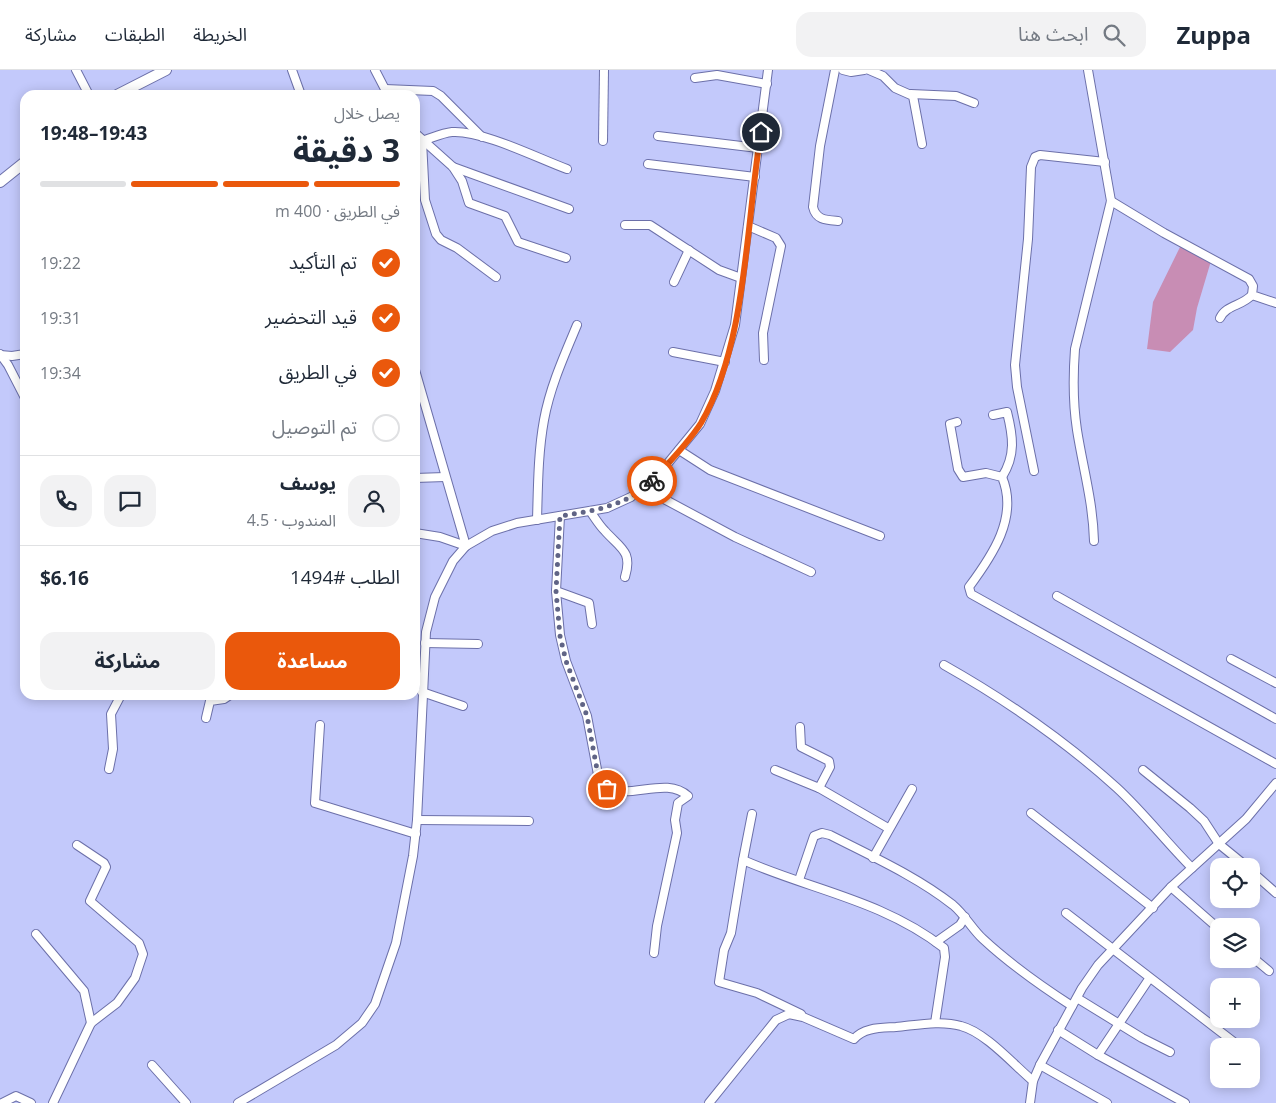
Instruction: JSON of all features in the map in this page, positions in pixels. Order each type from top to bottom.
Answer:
[{"type":"main road","points":[[133,90],[166,70]]},
{"type":"main road","points":[[0,182],[20,166]]},
{"type":"street","points":[[76,70],[86,90]]},
{"type":"street","points":[[292,70],[299,90]]},
{"type":"street","points":[[375,70],[386,90]]},
{"type":"street","points":[[603,141],[604,70]]},
{"type":"street","points":[[238,1103],[336,1045],[362,1023],[375,1004],[396,943],[416,834],[425,643],[435,597],[452,561],[466,546],[492,531],[537,520],[590,511],[622,502],[640,491],[658,474],[700,424],[715,391],[735,325],[768,70]]},
{"type":"street","points":[[835,70],[820,146],[813,207],[816,215],[822,219],[838,221]]},
{"type":"street","points":[[843,70],[851,72],[864,70]]},
{"type":"street","points":[[869,70],[883,76],[896,88],[911,94],[956,96],[974,103]]},
{"type":"street","points":[[1088,70],[1111,201],[1074,364],[1077,429],[1091,500],[1094,541]]},
{"type":"street","points":[[695,78],[717,75],[767,84]]},
{"type":"street","points":[[420,91],[433,91],[441,96],[483,138]]},
{"type":"street","points":[[911,94],[914,100],[922,144]]},
{"type":"street","points":[[422,141],[453,132],[483,138],[567,169]]},
{"type":"street","points":[[658,136],[758,148]]},
{"type":"street","points":[[420,139],[453,166],[570,208]]},
{"type":"street","points":[[422,141],[425,200],[436,234],[441,240],[457,248],[496,276]]},
{"type":"street","points":[[1034,471],[1020,405],[1015,370],[1027,254],[1031,167],[1035,157],[1040,156],[1105,162]]},
{"type":"street","points":[[648,164],[755,177]]},
{"type":"street","points":[[453,166],[462,181],[469,203],[505,216],[518,242],[566,258]]},
{"type":"street","points":[[1111,201],[1157,229],[1250,279],[1252,295],[1242,304],[1227,309],[1220,318]]},
{"type":"street","points":[[625,225],[650,225],[719,270],[742,278]]},
{"type":"street","points":[[748,226],[776,238],[781,246],[762,333],[764,360]]},
{"type":"street","points":[[674,282],[689,250]]},
{"type":"street","points":[[1252,295],[1276,303]]},
{"type":"street","points":[[537,520],[537,472],[544,418],[559,367],[577,325]]},
{"type":"street","points":[[673,352],[725,362]]},
{"type":"street","points":[[0,355],[20,355]]},
{"type":"street","points":[[0,355],[8,364],[20,388]]},
{"type":"street","points":[[420,388],[466,546]]},
{"type":"street","points":[[993,415],[1007,412],[1014,446],[1008,467],[1002,477]]},
{"type":"street","points":[[958,422],[950,424],[958,469],[963,477],[986,474],[1002,477]]},
{"type":"street","points":[[679,450],[710,470],[880,536]]},
{"type":"street","points":[[420,478],[445,477]]},
{"type":"street","points":[[1002,477],[1007,491],[1007,509],[1002,532],[993,552],[969,587],[971,594],[1276,764]]},
{"type":"street","points":[[640,491],[664,500],[735,537],[811,572]]},
{"type":"street","points":[[590,511],[605,531],[624,549],[628,564],[625,577]]},
{"type":"street","points":[[560,516],[556,591],[562,644],[587,716],[596,767],[602,786],[615,791],[668,788],[680,791],[688,796],[678,803],[674,820],[677,833],[657,926],[654,953]]},
{"type":"street","points":[[420,534],[440,536],[466,546]]},
{"type":"street","points":[[556,591],[590,603],[592,624]]},
{"type":"street","points":[[1057,596],[1276,719]]},
{"type":"street","points":[[425,643],[478,644]]},
{"type":"street","points":[[1231,659],[1276,683]]},
{"type":"street","points":[[944,665],[1027,716],[1087,762],[1136,806],[1192,868]]},
{"type":"street","points":[[422,692],[463,706]]},
{"type":"street","points":[[109,769],[113,749],[111,714],[118,700]]},
{"type":"street","points":[[206,718],[210,701],[217,700]]},
{"type":"street","points":[[320,725],[316,803],[416,834]]},
{"type":"street","points":[[800,727],[801,746],[827,760],[830,764],[819,788]]},
{"type":"street","points":[[775,770],[819,788],[888,828]]},
{"type":"street","points":[[1143,770],[1204,821],[1219,844],[1236,858]]},
{"type":"street","points":[[1030,1103],[1034,1081],[1040,1065],[1092,972],[1111,949],[1153,908],[1171,887],[1260,804],[1276,783]]},
{"type":"street","points":[[873,858],[888,828],[912,789]]},
{"type":"street","points":[[1031,813],[1153,908]]},
{"type":"street","points":[[752,814],[733,925],[724,950],[719,982],[757,992],[834,1029],[858,1033],[878,1028],[935,1023],[959,1025],[974,1031],[1034,1081]]},
{"type":"street","points":[[417,820],[529,821]]},
{"type":"street","points":[[799,880],[814,836],[818,834],[830,835],[923,885],[953,905],[981,937],[1020,971],[1072,1006]]},
{"type":"street","points":[[53,1103],[90,1023],[117,1003],[135,978],[143,954],[140,943],[90,901],[106,867],[104,862],[77,845]]},
{"type":"street","points":[[743,860],[867,904],[944,948],[945,957],[935,1023]]},
{"type":"street","points":[[1260,879],[1276,893]]},
{"type":"street","points":[[1171,887],[1210,921]]},
{"type":"street","points":[[1066,913],[1149,979],[1228,1038]]},
{"type":"street","points":[[936,942],[960,924],[965,917]]},
{"type":"street","points":[[36,934],[84,991],[90,1023]]},
{"type":"street","points":[[1260,964],[1269,971]]},
{"type":"street","points":[[1098,1055],[1149,979]]},
{"type":"street","points":[[1077,998],[1170,1052]]},
{"type":"street","points":[[709,1103],[776,1020],[789,1014],[802,1016],[854,1039],[858,1033]]},
{"type":"street","points":[[1058,1030],[1098,1055],[1185,1103]]},
{"type":"street","points":[[152,1064],[186,1103]]},
{"type":"street","points":[[1040,1065],[1107,1103]]},
{"type":"street","points":[[2,1103],[16,1096],[31,1103]]},
{"type":"shaded area","points":[[1181,245],[1211,261],[1197,308],[1193,330],[1170,352],[1147,349],[1153,302]]},
{"type":"way so far","points":[[607,789],[602,786],[599,780],[587,716],[566,661],[560,636],[556,591],[560,516],[607,508],[631,497],[652,481]]},
{"type":"route","points":[[652,481],[700,424],[715,391],[725,362],[737,315],[756,158],[761,132]]}]
